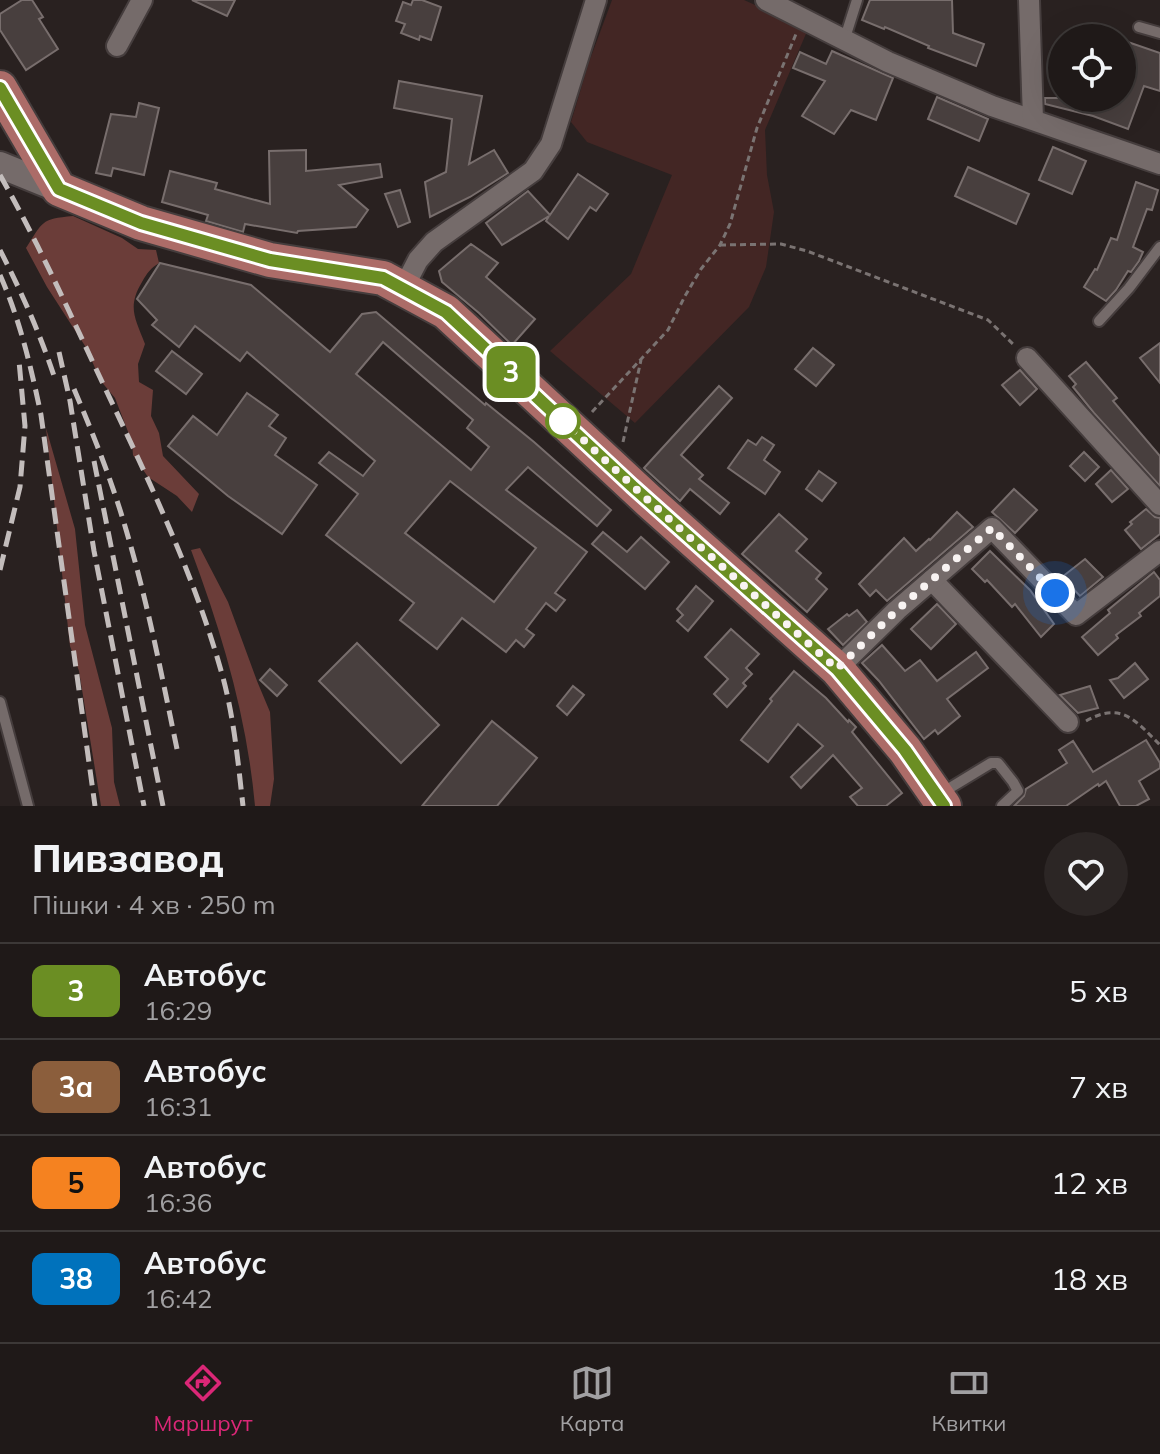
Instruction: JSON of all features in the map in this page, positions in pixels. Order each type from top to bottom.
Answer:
[{"type":"main road","points":[[0,88],[59,189],[141,223],[270,260],[383,278],[446,312],[638,491],[837,669],[905,750],[940,801]]},
{"type":"street","points":[[117,46],[142,0]]},
{"type":"street","points":[[403,289],[418,260],[434,242],[533,171],[551,144],[596,0]]},
{"type":"street","points":[[766,0],[888,62],[979,101],[1160,164]]},
{"type":"street","points":[[1029,0],[1033,119]]},
{"type":"street","points":[[12,169],[59,189]]},
{"type":"street","points":[[1027,358],[1160,505]]},
{"type":"street","points":[[837,669],[897,610],[992,528],[1076,615],[1158,558]]},
{"type":"street","points":[[932,580],[1068,722]]},
{"type":"lane","points":[[844,41],[857,0]]},
{"type":"lane","points":[[1139,27],[1160,33]]},
{"type":"lane","points":[[1099,321],[1160,247]]},
{"type":"lane","points":[[0,702],[28,806]]},
{"type":"lane","points":[[940,801],[991,763],[998,763],[1018,791],[1002,806]]},
{"type":"path","points":[[593,412],[668,330],[701,269],[720,245],[730,224],[757,128],[802,20]]},
{"type":"path","points":[[720,245],[781,244],[807,251],[988,320],[1027,358]]},
{"type":"path","points":[[623,444],[641,360]]},
{"type":"path","points":[[1068,722],[1080,725],[1101,713],[1121,712],[1135,720],[1160,745]]},
{"type":"shaded area","points":[[612,0],[744,0],[808,29],[765,130],[767,175],[774,212],[766,267],[749,307],[635,423],[550,351],[631,274],[672,175],[587,142],[571,122]]},
{"type":"shaded area","points":[[73,216],[122,238],[138,249],[156,250],[159,263],[151,269],[137,291],[134,306],[145,344],[138,364],[139,382],[153,390],[151,416],[159,433],[163,456],[199,494],[192,512],[177,496],[148,477],[133,455],[132,442],[115,398],[100,380],[87,349],[26,248],[44,223]]},
{"type":"shaded area","points":[[46,428],[75,529],[85,625],[112,728],[114,782],[120,806],[101,806],[79,671],[70,646]]},
{"type":"shaded area","points":[[200,548],[228,602],[270,712],[274,779],[270,806],[255,806],[246,740],[232,676],[191,550]]},
{"type":"building","points":[[22,0],[32,0],[43,17],[39,19],[58,49],[26,70],[0,30],[0,14]]},
{"type":"building","points":[[192,0],[235,0],[227,16]]},
{"type":"building","points":[[413,0],[441,7],[431,40],[420,36],[419,40],[401,33],[405,24],[396,21],[403,2],[411,5]]},
{"type":"building","points":[[870,0],[952,0],[953,33],[984,44],[976,66],[862,20]]},
{"type":"building","points":[[1136,45],[1160,53],[1160,91],[1144,86],[1136,108]]},
{"type":"building","points":[[832,51],[893,78],[876,120],[851,110],[834,134],[802,116],[825,81],[793,68],[800,52],[826,64]]},
{"type":"building","points":[[399,81],[482,96],[469,164],[494,150],[508,173],[430,217],[425,182],[446,172],[452,119],[394,108]]},
{"type":"building","points":[[937,97],[988,119],[979,141],[928,119]]},
{"type":"building","points":[[139,103],[159,108],[144,175],[113,168],[111,176],[96,173],[111,114],[136,117]]},
{"type":"building","points":[[1077,112],[1134,112],[1128,129]]},
{"type":"building","points":[[1053,147],[1086,161],[1072,194],[1039,180]]},
{"type":"building","points":[[306,150],[306,171],[380,164],[382,177],[339,185],[368,210],[356,227],[297,233],[245,224],[243,232],[206,221],[208,215],[162,202],[170,171],[217,183],[215,189],[270,204],[269,151]]},
{"type":"building","points":[[968,167],[1029,194],[1016,224],[955,196]]},
{"type":"building","points":[[578,174],[608,194],[596,211],[590,207],[568,239],[546,221],[549,216],[502,245],[486,223],[528,191],[550,215]]},
{"type":"building","points":[[1136,182],[1158,190],[1152,210],[1147,209],[1133,247],[1143,252],[1131,272],[1128,271],[1106,301],[1084,287],[1097,270],[1111,238],[1117,240]]},
{"type":"building","points":[[400,190],[410,222],[398,227],[385,194]]},
{"type":"building","points":[[471,244],[498,263],[486,277],[535,319],[512,345],[442,282],[439,271]]},
{"type":"building","points":[[160,263],[251,285],[330,352],[362,314],[376,312],[611,510],[597,526],[528,467],[506,490],[587,552],[555,593],[565,600],[556,611],[546,603],[526,629],[534,635],[524,647],[516,640],[506,652],[462,618],[437,649],[400,620],[414,603],[326,535],[358,494],[319,463],[329,452],[363,476],[375,461],[247,352],[240,361],[195,326],[179,347],[152,325],[157,320],[137,299]],"holes":[[[383,342],[473,420],[467,428],[489,447],[471,470],[356,374]],[[450,481],[536,548],[494,602],[405,533]]]},
{"type":"building","points":[[1160,343],[1160,383],[1140,358]]},
{"type":"building","points":[[813,348],[834,365],[816,386],[795,369]]},
{"type":"building","points":[[172,351],[202,374],[186,394],[156,371]]},
{"type":"building","points":[[1086,362],[1117,398],[1113,401],[1160,456],[1160,486],[1073,387],[1076,384],[1069,376]]},
{"type":"building","points":[[1020,370],[1037,389],[1020,405],[1002,385]]},
{"type":"building","points":[[719,386],[732,398],[681,455],[703,475],[699,479],[729,503],[720,514],[690,489],[680,501],[644,468]]},
{"type":"building","points":[[247,393],[278,415],[269,426],[286,438],[275,455],[317,485],[282,534],[228,496],[168,446],[193,416],[217,435]]},
{"type":"building","points":[[762,437],[774,445],[764,460],[780,472],[765,494],[728,468],[748,440],[756,445]]},
{"type":"building","points":[[1084,452],[1099,467],[1085,481],[1070,466]]},
{"type":"building","points":[[1111,470],[1128,489],[1112,502],[1096,484]]},
{"type":"building","points":[[819,471],[836,483],[822,501],[806,489]]},
{"type":"building","points":[[1014,489],[1037,510],[1015,533],[992,512]]},
{"type":"building","points":[[1146,509],[1160,518],[1160,534],[1141,549],[1125,530]]},
{"type":"building","points":[[957,512],[973,527],[887,601],[876,590],[870,596],[859,584],[904,538],[916,551]]},
{"type":"building","points":[[779,514],[807,539],[796,551],[821,573],[816,579],[827,589],[807,612],[742,554]]},
{"type":"building","points":[[603,532],[627,552],[641,537],[669,562],[645,589],[592,544]]},
{"type":"building","points":[[990,551],[1030,590],[1054,624],[1041,637],[1015,604],[1012,607],[972,569]]},
{"type":"building","points":[[1085,559],[1103,577],[1080,596],[1062,577]]},
{"type":"building","points":[[1154,572],[1160,580],[1160,596],[1098,655],[1082,637],[1110,613],[1108,610]]},
{"type":"building","points":[[696,586],[713,601],[688,631],[677,621],[683,615],[677,609]]},
{"type":"building","points":[[937,604],[956,624],[931,649],[911,629]]},
{"type":"building","points":[[857,610],[867,622],[843,645],[828,629]]},
{"type":"building","points":[[731,629],[759,654],[746,668],[752,674],[743,683],[746,686],[727,707],[714,694],[728,679],[705,657]]},
{"type":"building","points":[[357,643],[439,725],[401,763],[319,681]]},
{"type":"building","points":[[882,645],[905,671],[920,660],[937,681],[976,652],[988,668],[947,699],[960,716],[938,734],[935,730],[924,739],[862,663]]},
{"type":"building","points":[[1135,663],[1148,679],[1124,698],[1110,680],[1118,678]]},
{"type":"building","points":[[270,669],[287,685],[277,696],[260,680]]},
{"type":"building","points":[[794,671],[856,727],[852,732],[902,793],[886,806],[858,806],[850,797],[862,788],[833,755],[801,788],[791,777],[823,746],[798,724],[768,762],[741,740]]},
{"type":"building","points":[[573,686],[584,695],[567,715],[557,706]]},
{"type":"building","points":[[1090,686],[1098,708],[1078,713],[1060,695]]},
{"type":"building","points":[[492,721],[537,758],[497,806],[422,806]]},
{"type":"building","points":[[1146,740],[1160,768],[1139,781],[1149,799],[1136,806],[1120,806],[1106,781],[1066,806],[1014,806],[1024,796],[1026,789],[1067,763],[1059,750],[1073,741],[1093,772]]},
{"type":"railway","points":[[0,175],[67,307],[154,493],[198,600],[226,690],[243,806]]},
{"type":"railway","points":[[0,250],[31,315],[56,382]]},
{"type":"railway","points":[[0,275],[24,344],[41,415],[95,806]]},
{"type":"railway","points":[[59,352],[144,806]]},
{"type":"railway","points":[[0,570],[20,487],[25,426],[19,361]]},
{"type":"railway","points":[[74,389],[103,460],[127,533],[177,749]]},
{"type":"railway","points":[[94,461],[163,806]]},
{"type":"bus line","name":"3","points":[[0,88],[59,189],[141,223],[270,260],[383,278],[446,312],[632,486],[837,669],[905,750],[944,806]]},
{"type":"route","points":[[563,421],[837,669],[897,610],[992,528],[1055,593]]}]
